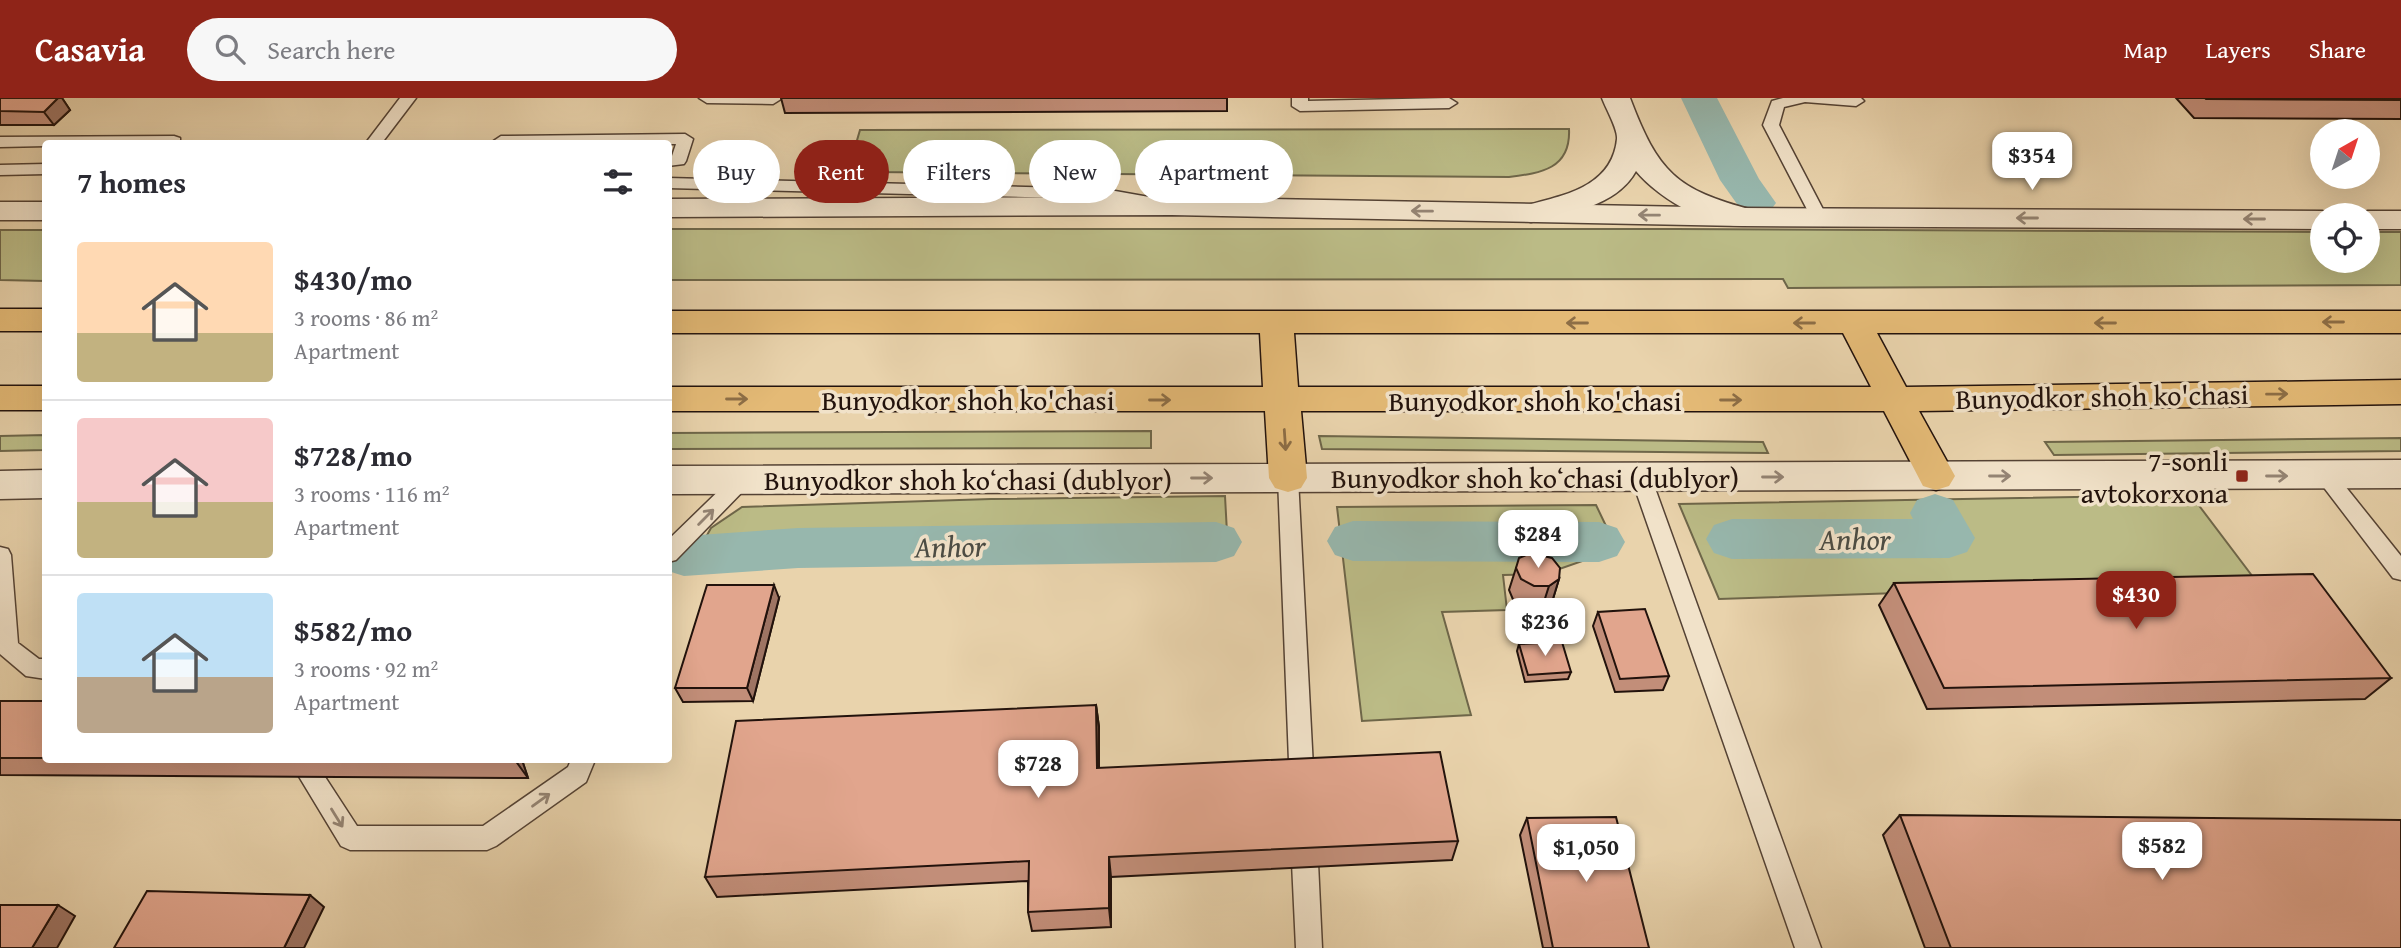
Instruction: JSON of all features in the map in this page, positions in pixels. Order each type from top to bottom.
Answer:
[{"type":"main road","points":[[0,320],[42,320]]},
{"type":"main road","points":[[672,322],[2401,322]]},
{"type":"main road","points":[[1276,323],[1288,478]]},
{"type":"main road","points":[[1855,323],[1936,476]]},
{"type":"main road","name":"Bunyodkor shoh ko'chasi","points":[[672,399],[1895,399],[2401,393]]},
{"type":"main road","points":[[0,398],[42,398]]},
{"type":"street","points":[[1616,98],[1630,141],[1647,167],[1668,189],[1686,200],[1742,217]]},
{"type":"street","points":[[1531,213],[1577,201],[1608,185],[1626,165],[1630,141]]},
{"type":"street","points":[[672,208],[1172,206],[1742,217],[2310,220]]},
{"type":"street","points":[[0,211],[42,211]]},
{"type":"street","points":[[2380,220],[2401,220]]},
{"type":"street","name":"Bunyodkor shoh koʻchasi (dublyor)","points":[[672,480],[2326,475],[2395,480]]},
{"type":"street","points":[[0,485],[42,484]]},
{"type":"lane","points":[[376,140],[408,98]]},
{"type":"lane","points":[[707,98],[773,99]]},
{"type":"lane","points":[[1300,98],[1300,106],[1449,103]]},
{"type":"lane","points":[[1819,217],[1770,125],[1777,104],[1805,98],[1856,101]]},
{"type":"lane","points":[[593,140],[685,139],[678,161],[672,161]]},
{"type":"lane","points":[[0,142],[42,142]]},
{"type":"lane","points":[[0,170],[42,169]]},
{"type":"lane","points":[[0,183],[42,183]]},
{"type":"lane","points":[[672,184],[1104,194],[1172,206]]},
{"type":"lane","points":[[2326,475],[2401,572]]},
{"type":"lane","points":[[1641,477],[1808,948]]},
{"type":"lane","points":[[1288,478],[1309,948]]},
{"type":"lane","points":[[672,550],[743,479]]},
{"type":"lane","points":[[0,555],[7,647],[34,669],[42,669]]},
{"type":"lane","points":[[303,763],[350,838],[487,838],[577,774],[582,763]]},
{"type":"green space","points":[[1569,129],[1565,153],[1559,161],[1543,171],[1509,177],[1293,175],[1293,140],[1135,140],[1135,174],[1121,174],[1121,140],[1029,140],[1029,173],[1015,173],[1015,140],[903,140],[903,172],[889,172],[889,140],[857,140],[860,130]]},
{"type":"green space","points":[[672,229],[2310,232],[2310,273],[2380,273],[2380,232],[2401,232],[2401,285],[1788,288],[1783,279],[672,280]]},
{"type":"green space","points":[[0,230],[42,230],[42,281],[0,280]]},
{"type":"green space","points":[[1151,431],[1151,448],[672,449],[672,433]]},
{"type":"green space","points":[[42,435],[42,450],[0,451],[0,436]]},
{"type":"green space","points":[[1319,436],[1763,442],[1768,453],[1322,449]]},
{"type":"green space","points":[[2401,438],[2401,451],[2054,455],[2045,442]]},
{"type":"green space","points":[[2191,495],[2256,581],[1719,599],[1679,504]]},
{"type":"green space","points":[[1225,496],[1227,533],[807,534],[701,546],[711,528],[742,507],[991,499]]},
{"type":"green space","points":[[1596,505],[1617,549],[1545,574],[1503,575],[1507,610],[1442,612],[1471,715],[1362,721],[1337,507]]},
{"type":"building","points":[[0,98],[58,98],[44,112],[0,111]]},
{"type":"building","points":[[2401,98],[2401,100],[2206,99]]},
{"type":"building","points":[[1531,553],[1552,558],[1560,568],[1559,579],[1549,586],[1534,586],[1521,579],[1516,568],[1519,558]]},
{"type":"building","points":[[2313,574],[2391,678],[1944,688],[1894,583]]},
{"type":"building","points":[[707,585],[774,585],[747,688],[675,688]]},
{"type":"building","points":[[1645,609],[1669,676],[1620,679],[1598,612]]},
{"type":"building","points":[[1562,642],[1571,672],[1528,675],[1519,644]]},
{"type":"building","points":[[0,701],[42,701],[42,758],[0,758]]},
{"type":"building","points":[[1096,705],[1097,768],[1440,752],[1458,841],[1109,857],[1109,908],[1028,912],[1029,861],[705,877],[736,721]]},
{"type":"building","points":[[1900,815],[2401,820],[2401,948],[1951,948]]},
{"type":"building","points":[[1616,817],[1649,948],[1553,948],[1527,818]]},
{"type":"building","points":[[147,891],[310,895],[284,948],[114,948]]},
{"type":"building","points":[[0,905],[58,905],[32,948],[0,948]]},
{"type":"waterway","name":"Anhor","points":[[1699,98],[1740,180],[1756,203]]},
{"type":"waterway","name":"Anhor","points":[[1732,539],[1949,538],[1935,513]]},
{"type":"waterway","name":"Anhor","points":[[1353,541],[1599,542]]},
{"type":"waterway","name":"Anhor","points":[[684,556],[798,548],[1216,542]]},
{"type":"place","name":"7-sonli avtokorxona","points":[[2242,476]]}]
